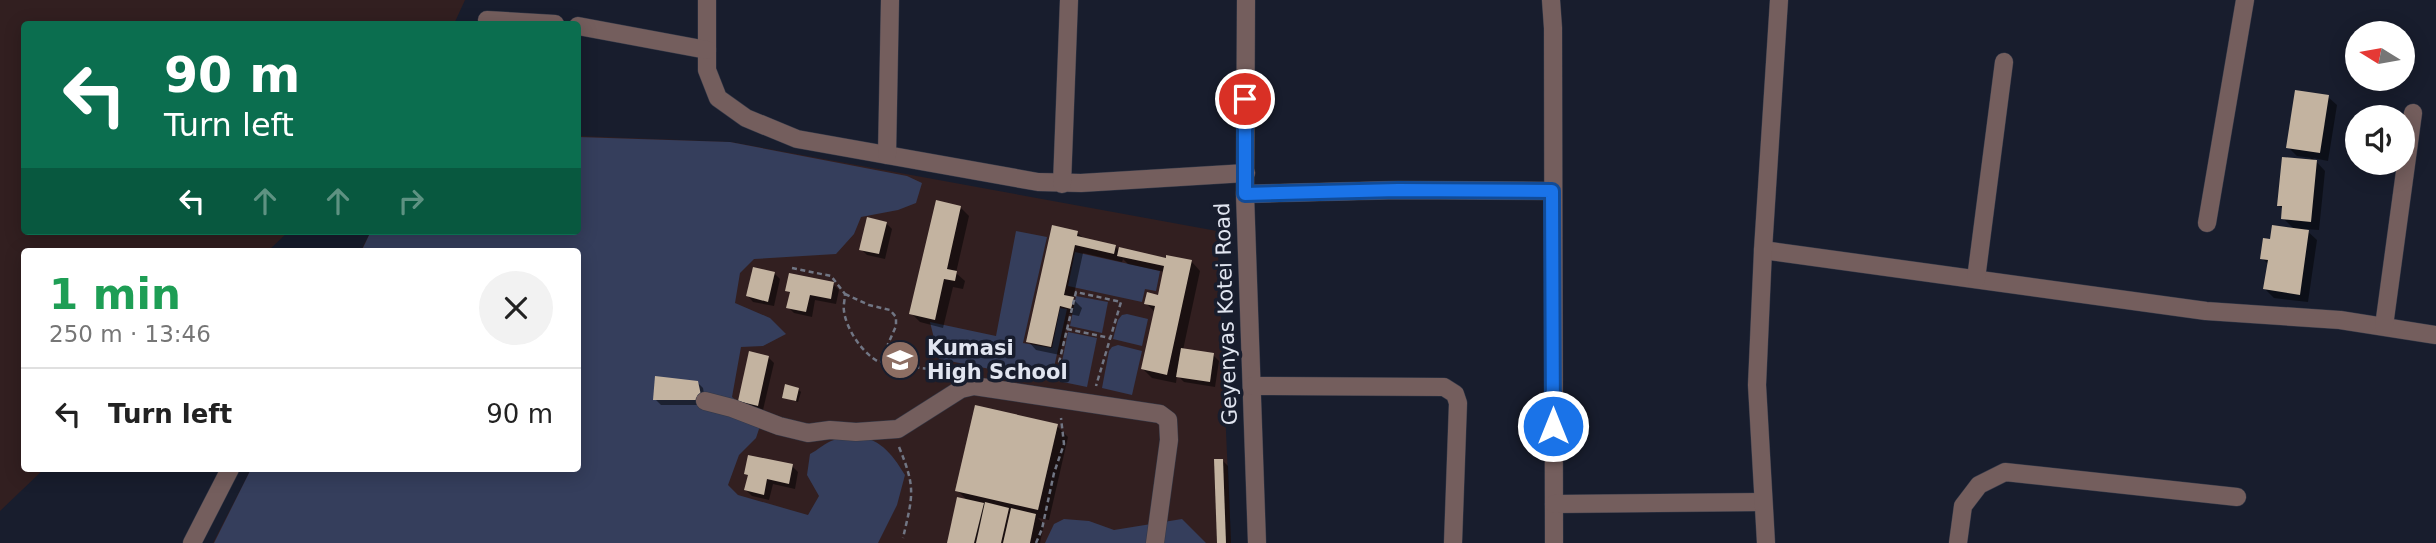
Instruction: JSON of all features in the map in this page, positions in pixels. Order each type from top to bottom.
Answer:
[{"type":"street","points":[[707,0],[707,70],[718,98],[746,118],[797,139],[1062,184],[1245,173]]},
{"type":"street","points":[[887,155],[890,0]]},
{"type":"street","points":[[1062,184],[1069,0]]},
{"type":"street","name":"Geyenyas Kotei Road","points":[[1245,0],[1245,194],[1257,543]]},
{"type":"street","points":[[1551,0],[1553,543]]},
{"type":"street","points":[[1766,543],[1757,385],[1779,0]]},
{"type":"street","points":[[2207,223],[2245,0]]},
{"type":"street","points":[[487,20],[504,21]]},
{"type":"street","points":[[581,27],[707,50]]},
{"type":"street","points":[[1976,279],[2004,62]]},
{"type":"street","points":[[2384,326],[2405,175]]},
{"type":"street","points":[[1245,194],[1412,190],[1552,191]]},
{"type":"street","points":[[1763,250],[2206,311],[2340,320],[2436,335]]},
{"type":"street","points":[[705,401],[808,433],[898,429],[961,389],[974,386],[1160,414],[1168,420],[1169,440],[1155,543]]},
{"type":"street","points":[[1252,386],[1444,387],[1455,394],[1458,403],[1453,543]]},
{"type":"street","points":[[192,543],[228,472]]},
{"type":"street","points":[[1958,543],[1963,506],[1979,485],[2005,472],[2237,498]]},
{"type":"street","points":[[1554,504],[1763,502]]},
{"type":"path","points":[[792,268],[831,276],[845,294],[869,305],[890,310],[896,317],[896,326],[888,344],[891,359],[896,365],[964,373]]},
{"type":"path","points":[[1035,543],[1042,528],[1054,473],[1064,443],[1061,414],[1050,397],[1076,292],[1121,302],[1091,403]]},
{"type":"path","points":[[845,294],[844,312],[856,340],[867,356],[878,362],[891,359]]},
{"type":"path","points":[[1067,329],[1110,338]]},
{"type":"path","points":[[903,538],[912,499],[907,464]]},
{"type":"shaded area","points":[[0,0],[465,0],[455,21],[21,21],[21,235],[285,235],[271,248],[21,248],[21,472],[41,472],[0,511]]},
{"type":"shaded area","name":"Kumasi High School","points":[[581,136],[731,142],[1217,231],[1231,543],[213,543],[249,472],[581,472],[581,248],[362,248],[369,235],[581,235]]},
{"type":"shaded area","points":[[581,137],[730,142],[907,176],[922,183],[916,203],[898,210],[861,217],[854,234],[836,254],[754,259],[740,273],[735,303],[770,318],[786,334],[763,346],[741,347],[732,397],[761,423],[756,438],[739,455],[728,485],[738,495],[808,515],[819,496],[807,475],[810,454],[834,440],[847,437],[868,439],[885,448],[905,475],[897,505],[878,543],[214,543],[250,472],[581,472],[581,248],[363,248],[369,235],[581,235]]},
{"type":"shaded area","points":[[1016,231],[1047,237],[1023,343],[1052,348],[1060,308],[1067,309],[1051,381],[939,359],[930,322],[996,336]]},
{"type":"shaded area","points":[[1075,252],[1160,271],[1156,291],[1145,289],[1142,302],[1068,286]]},
{"type":"shaded area","points":[[1076,296],[1108,302],[1102,333],[1070,326]]},
{"type":"shaded area","points":[[1127,314],[1148,319],[1142,346],[1113,339],[1118,320]]},
{"type":"shaded area","points":[[1068,332],[1097,338],[1087,387],[1058,381]]},
{"type":"shaded area","points":[[1118,345],[1142,351],[1132,395],[1102,388],[1109,351]]},
{"type":"shaded area","points":[[1064,519],[1089,521],[1114,530],[1182,519],[1206,543],[1045,543],[1054,524]]},
{"type":"building","points":[[2295,90],[2329,95],[2320,153],[2286,148]]},
{"type":"building","points":[[2282,157],[2317,160],[2311,222],[2281,219],[2282,206],[2277,206]]},
{"type":"building","points":[[936,200],[961,206],[947,269],[957,271],[955,281],[944,279],[935,320],[909,314]]},
{"type":"building","points":[[867,217],[887,222],[879,254],[859,250]]},
{"type":"building","points":[[1052,225],[1078,231],[1077,236],[1116,245],[1114,254],[1075,245],[1064,295],[1074,297],[1071,309],[1060,306],[1051,347],[1026,342]]},
{"type":"building","points":[[2272,225],[2309,230],[2300,295],[2263,289],[2268,260],[2260,259],[2263,238],[2270,239]]},
{"type":"building","points":[[1119,247],[1166,258],[1166,255],[1192,260],[1167,375],[1141,369],[1155,306],[1144,304],[1147,292],[1158,295],[1164,266],[1117,256]]},
{"type":"building","points":[[753,267],[775,272],[768,302],[746,296]]},
{"type":"building","points":[[789,273],[834,282],[831,299],[810,295],[806,312],[786,308],[790,292],[785,291]]},
{"type":"building","points":[[1181,348],[1214,353],[1210,382],[1176,377]]},
{"type":"building","points":[[749,351],[769,356],[758,406],[738,401]]},
{"type":"building","points":[[655,376],[698,381],[702,400],[653,400]]},
{"type":"building","points":[[785,384],[799,388],[796,401],[782,398]]},
{"type":"building","points":[[975,405],[1058,424],[1038,510],[955,491]]},
{"type":"building","points":[[748,455],[793,464],[789,484],[767,479],[764,495],[744,490],[748,475],[744,474]]},
{"type":"building","points":[[1214,459],[1223,459],[1226,543],[1217,543]]},
{"type":"building","points":[[957,497],[984,503],[974,543],[947,543]]},
{"type":"building","points":[[985,502],[1009,508],[1001,543],[976,543]]},
{"type":"building","points":[[1011,508],[1036,514],[1030,543],[1003,543]]},
{"type":"place","name":"Kumasi High School","points":[[900,360]]},
{"type":"route","points":[[1245,99],[1245,194],[1452,189],[1552,191],[1553,426]]}]
